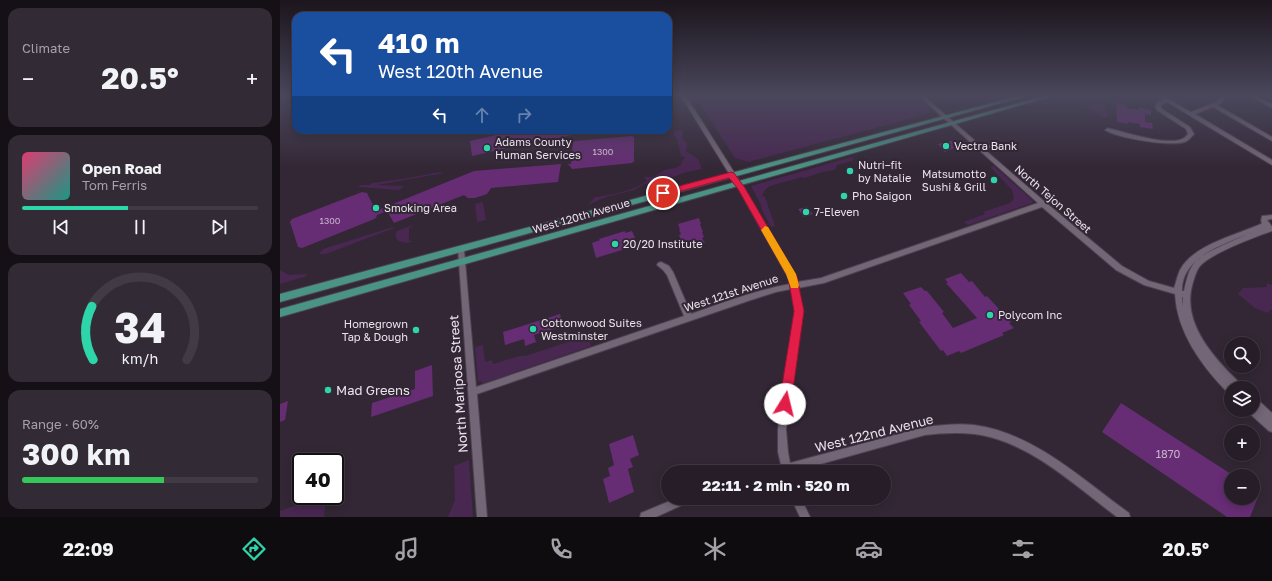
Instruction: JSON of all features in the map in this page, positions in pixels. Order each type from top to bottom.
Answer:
[{"type":"main road","name":"West 120th Avenue","points":[[280,298],[933,120]]},
{"type":"main road","points":[[952,123],[955,120]]},
{"type":"main road","name":"West 120th Avenue","points":[[280,313],[962,120]]},
{"type":"main road","points":[[738,184],[741,179],[745,177],[786,163],[805,154]]},
{"type":"street","points":[[698,120],[785,263],[794,285],[798,306],[798,325],[782,429],[785,465]]},
{"type":"street","name":"North Tejon Street","points":[[949,120],[1043,204],[1124,272],[1147,283],[1186,295]]},
{"type":"street","points":[[1108,130],[1173,143],[1188,138],[1191,134],[1188,128],[1176,120]]},
{"type":"street","points":[[1201,120],[1272,164]]},
{"type":"street","points":[[1238,120],[1272,139]]},
{"type":"street","points":[[980,148],[990,146]]},
{"type":"street","name":"West 121st Avenue","points":[[472,392],[771,290],[821,281],[1043,204]]},
{"type":"street","points":[[1270,226],[1264,218],[1272,217]]},
{"type":"street","points":[[1224,382],[1194,345],[1182,319],[1177,292],[1180,276],[1185,267],[1194,257],[1215,246],[1263,226],[1270,226]]},
{"type":"street","points":[[1232,381],[1224,373],[1200,340],[1192,325],[1186,307],[1186,295],[1189,282],[1198,264],[1212,254],[1270,226]]},
{"type":"street","name":"North Mariposa Street","points":[[460,249],[482,517]]},
{"type":"street","points":[[661,265],[666,268],[670,274],[689,318]]},
{"type":"street","points":[[1260,408],[1272,419]]},
{"type":"street","points":[[1260,417],[1272,428]]},
{"type":"street","name":"West 122nd Avenue","points":[[804,465],[925,431],[948,428],[972,429],[1002,436],[1048,459],[1125,517]]},
{"type":"street","points":[[645,517],[672,505]]},
{"type":"street","points":[[799,505],[805,517]]},
{"type":"shaded area","points":[[711,120],[905,120],[748,162],[735,158]]},
{"type":"shaded area","points":[[681,130],[683,133],[682,138],[687,144],[686,151],[698,159],[702,169],[683,173],[664,181],[644,184],[634,190],[606,197],[588,205],[595,197],[629,190],[647,181],[644,177],[652,177],[665,170],[681,165],[683,159],[686,158],[681,156],[677,138],[673,133]]},
{"type":"shaded area","points":[[852,157],[854,160],[837,165],[835,170],[770,186],[765,190],[762,196],[765,197],[775,226],[771,227],[751,186]]},
{"type":"shaded area","points":[[994,166],[1033,201],[1032,203],[968,225],[964,222],[985,214],[983,212],[1010,203],[1014,198],[1012,190],[990,167]]},
{"type":"shaded area","points":[[440,172],[444,173],[377,185],[404,186],[399,190],[358,187],[361,185],[370,185],[372,183]]},
{"type":"shaded area","points":[[483,202],[486,220],[477,222],[475,204]]},
{"type":"shaded area","points":[[413,226],[409,228],[409,241],[413,241],[407,243],[398,241],[395,235],[397,231]]},
{"type":"shaded area","points":[[393,227],[394,228],[326,254],[319,254],[323,249]]},
{"type":"shaded area","points":[[280,270],[289,275],[306,274],[307,276],[280,284]]},
{"type":"shaded area","points":[[1267,283],[1272,285],[1272,309],[1267,313],[1255,308],[1238,294],[1243,288],[1267,287]]},
{"type":"shaded area","points":[[583,337],[590,342],[591,346],[484,383],[478,381],[475,347],[483,345],[485,362],[492,360],[493,364],[519,356],[525,356]]},
{"type":"shaded area","points":[[469,460],[473,517],[448,517],[455,500],[454,466]]},
{"type":"shaded area","points":[[296,505],[325,505],[324,517],[280,517],[280,511]]},
{"type":"building","points":[[1117,120],[1145,120],[1145,122],[1152,123],[1153,129],[1140,127],[1140,124],[1117,122]]},
{"type":"building","name":"Adams County Human Services","points":[[500,134],[576,134],[546,141],[545,139],[472,156],[470,141]]},
{"type":"building","points":[[634,137],[634,161],[632,163],[572,169],[568,164],[571,164],[573,143],[575,141]]},
{"type":"building","name":"Vectra Bank","points":[[955,140],[958,143],[952,145],[954,148],[945,152],[938,144]]},
{"type":"building","points":[[561,164],[558,182],[491,188],[487,194],[475,198],[468,198],[464,195],[394,223],[387,211],[377,215],[376,218],[372,220],[302,248],[298,247],[290,222],[292,219],[362,192],[367,193],[374,207],[377,206],[378,210],[474,171]]},
{"type":"building","name":"7-Eleven","points":[[807,207],[813,214],[804,217],[798,209]]},
{"type":"building","points":[[699,218],[704,237],[702,238],[705,243],[682,250],[679,243],[682,243],[679,235],[681,234],[678,224]]},
{"type":"building","name":"20/20 Institute","points":[[625,231],[625,233],[632,231],[638,245],[596,258],[592,243],[600,240],[599,239]]},
{"type":"building","name":"Polycom Inc","points":[[961,273],[969,282],[972,281],[985,297],[987,296],[1011,322],[1009,323],[1014,328],[1002,333],[1004,335],[961,353],[959,351],[947,356],[943,350],[941,351],[919,322],[921,321],[909,305],[911,304],[903,293],[921,287],[927,291],[944,312],[942,313],[953,328],[977,318],[946,283],[948,283],[945,279]]},
{"type":"building","name":"Cottonwood Suites Westminster","points":[[560,314],[563,326],[534,335],[536,342],[525,346],[524,339],[505,345],[503,332]]},
{"type":"building","points":[[432,365],[433,396],[371,417],[372,403],[415,389],[415,371]]},
{"type":"building","points":[[288,401],[285,420],[280,422],[280,404]]},
{"type":"building","points":[[1121,403],[1224,469],[1224,505],[1255,505],[1250,517],[1227,517],[1102,432]]},
{"type":"building","points":[[633,435],[639,455],[630,459],[633,467],[628,469],[634,492],[609,503],[603,479],[610,476],[608,468],[614,465],[609,444]]},
{"type":"slow traffic","points":[[765,230],[791,274],[795,285]]},
{"type":"place","name":"Vectra Bank","points":[[946,146]]},
{"type":"place","name":"Adams County Human Services","points":[[487,148]]},
{"type":"place","name":"Nutri–fit by Natalie","points":[[850,171]]},
{"type":"place","name":"Matsumotto Sushi & Grill","points":[[994,180]]},
{"type":"place","name":"Pho Saigon","points":[[844,196]]},
{"type":"place","name":"Smoking Area","points":[[376,208]]},
{"type":"place","name":"7-Eleven","points":[[806,212]]},
{"type":"place","name":"20/20 Institute","points":[[615,244]]},
{"type":"place","name":"Polycom Inc","points":[[990,315]]},
{"type":"place","name":"Cottonwood Suites Westminster","points":[[533,329]]},
{"type":"place","name":"Homegrown Tap & Dough","points":[[416,330]]},
{"type":"place","name":"Mad Greens","points":[[328,390]]},
{"type":"route","points":[[663,193],[731,174],[741,188],[785,263],[792,277],[798,299],[799,311],[785,404]]}]
